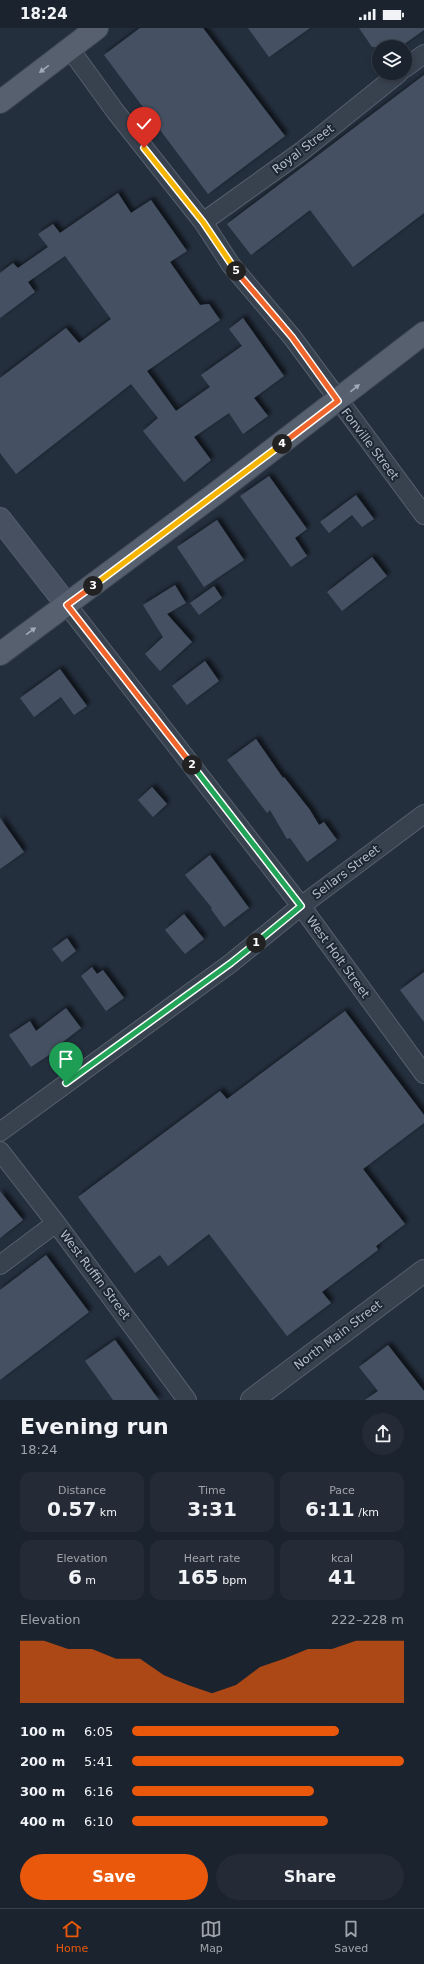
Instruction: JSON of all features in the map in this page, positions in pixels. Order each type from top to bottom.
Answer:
[{"type":"main road","points":[[0,102],[97,28]]},
{"type":"main road","points":[[0,654],[338,401],[424,333]]},
{"type":"main road","name":"West Holt Street","points":[[0,519],[67,605]]},
{"type":"street","name":"Fonville Street","points":[[70,49],[115,110],[203,222],[231,265],[292,337],[424,515]]},
{"type":"street","points":[[412,63],[424,54]]},
{"type":"street","name":"Royal Street","points":[[203,222],[302,151],[390,80]]},
{"type":"street","name":"West Holt Street","points":[[67,605],[301,906],[424,1074]]},
{"type":"street","name":"Sellars Street","points":[[0,1132],[231,963],[301,906],[424,814]]},
{"type":"street","name":"West Ruffin Street","points":[[0,1151],[56,1223],[187,1400]]},
{"type":"street","points":[[0,1265],[56,1223]]},
{"type":"street","name":"North Main Street","points":[[252,1400],[424,1271]]},
{"type":"building","points":[[140,28],[203,28],[285,136],[208,194],[104,55]]},
{"type":"building","points":[[248,28],[310,28],[269,57]]},
{"type":"building","points":[[359,28],[424,28],[424,30],[410,40],[372,40],[372,47]]},
{"type":"building","points":[[424,75],[424,213],[353,267],[310,210],[251,255],[227,224]]},
{"type":"building","points":[[118,193],[131,213],[151,200],[187,251],[170,262],[200,305],[209,304],[220,320],[147,371],[176,411],[210,387],[201,375],[242,346],[229,329],[243,318],[284,376],[254,398],[268,416],[243,434],[229,413],[194,437],[211,460],[184,482],[143,431],[158,418],[131,384],[16,474],[0,453],[0,378],[66,328],[79,343],[111,319],[65,256],[28,282],[35,292],[0,318],[0,273],[13,263],[18,268],[48,247],[38,234],[53,224],[60,233]]},
{"type":"building","points":[[269,476],[307,529],[295,538],[307,556],[291,567],[240,496]]},
{"type":"building","points":[[356,495],[374,519],[362,527],[352,515],[329,533],[320,522]]},
{"type":"building","points":[[217,520],[244,560],[204,587],[177,547]]},
{"type":"building","points":[[372,557],[387,576],[342,611],[327,592]]},
{"type":"building","points":[[175,585],[186,603],[167,614],[192,642],[160,671],[145,654],[163,637],[143,605]]},
{"type":"building","points":[[214,586],[222,598],[199,615],[190,603]]},
{"type":"building","points":[[205,661],[219,681],[187,705],[172,686]]},
{"type":"building","points":[[60,669],[87,706],[74,715],[61,697],[34,717],[20,698]]},
{"type":"building","points":[[256,739],[283,778],[284,777],[310,810],[319,825],[324,822],[337,840],[307,862],[290,838],[287,839],[270,810],[267,813],[227,760]]},
{"type":"building","points":[[152,787],[167,804],[153,817],[138,800]]},
{"type":"building","points":[[0,818],[24,852],[0,869]]},
{"type":"building","points":[[210,855],[249,908],[224,927],[211,909],[212,908],[185,875]]},
{"type":"building","points":[[184,914],[204,939],[185,954],[165,930]]},
{"type":"building","points":[[67,938],[76,951],[62,962],[52,949]]},
{"type":"building","points":[[92,967],[97,974],[103,970],[124,998],[106,1011],[81,976]]},
{"type":"building","points":[[424,972],[424,1022],[400,990]]},
{"type":"building","points":[[66,1008],[81,1028],[51,1051],[52,1053],[31,1067],[9,1035],[30,1021],[36,1031]]},
{"type":"building","points":[[345,1011],[424,1115],[424,1123],[363,1169],[405,1224],[376,1246],[378,1250],[322,1292],[331,1303],[287,1336],[209,1234],[168,1266],[160,1255],[135,1273],[78,1197],[220,1091],[227,1099]]},
{"type":"building","points":[[0,1191],[23,1220],[0,1238]]},
{"type":"building","points":[[46,1255],[89,1312],[0,1380],[0,1290]]},
{"type":"building","points":[[115,1340],[159,1400],[113,1400],[85,1361]]},
{"type":"building","points":[[388,1345],[424,1391],[424,1400],[365,1400],[378,1391],[359,1367]]},
{"type":"route","points":[[66,1083],[231,963],[301,906],[67,605],[152,543],[338,401],[292,337],[231,265],[203,222],[144,148]]}]
